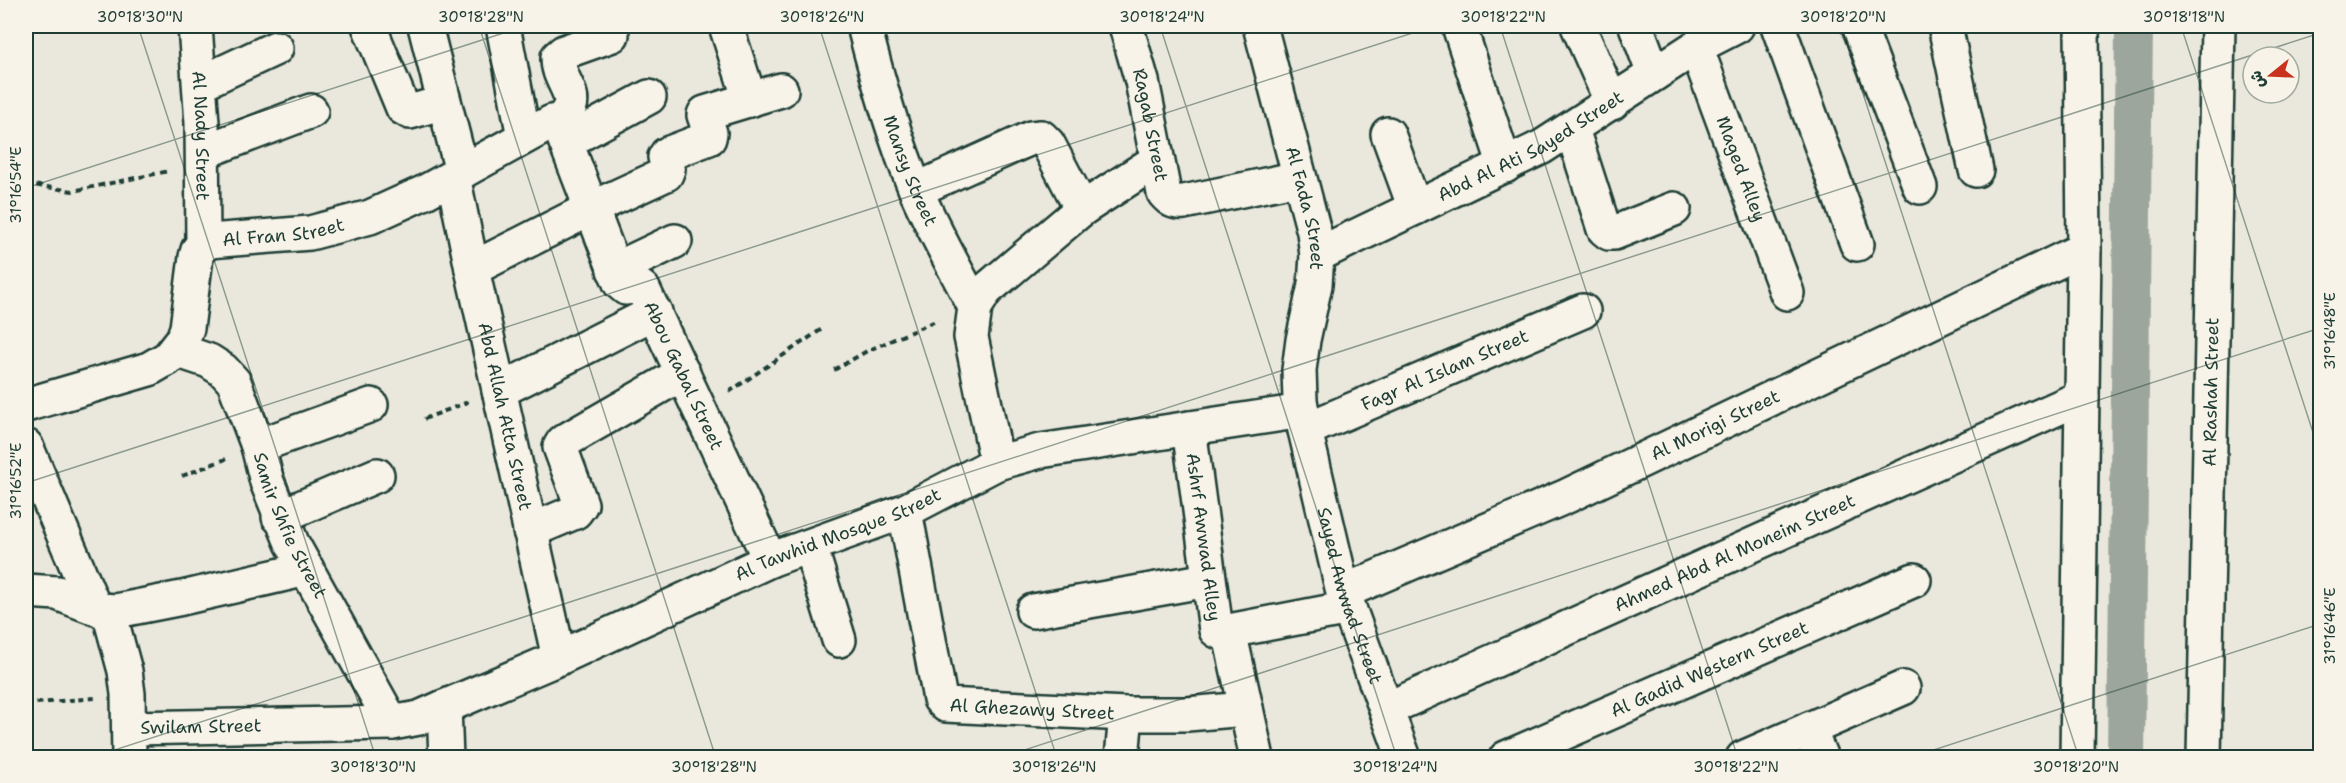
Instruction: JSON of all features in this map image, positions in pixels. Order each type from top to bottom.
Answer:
[{"type":"street","name":"Al Nady Street","points":[[195,26],[201,83],[203,245]]},
{"type":"street","points":[[369,26],[403,108],[413,111],[444,102]]},
{"type":"street","name":"Abd Allah Atta Street","points":[[425,26],[444,102],[472,269],[559,658]]},
{"type":"street","points":[[503,26],[524,137]]},
{"type":"street","points":[[726,26],[750,100]]},
{"type":"street","name":"Mansy Street","points":[[864,26],[882,97],[916,190],[975,307]]},
{"type":"street","name":"Ragab Street","points":[[1126,26],[1142,81],[1156,162],[1164,193],[1176,202],[1299,178]]},
{"type":"street","name":"Al Fada Street","points":[[1260,26],[1314,232],[1317,255],[1315,285],[1299,370],[1303,421]]},
{"type":"street","points":[[1459,26],[1505,166]]},
{"type":"street","points":[[1578,26],[1612,103]]},
{"type":"street","points":[[1636,26],[1654,74]]},
{"type":"street","name":"Abd Al Ati Sayed Street","points":[[1317,255],[1505,166],[1572,129],[1612,103],[1654,74],[1698,39],[1737,26]]},
{"type":"street","points":[[1778,26],[1857,244]]},
{"type":"street","points":[[1859,26],[1920,187]]},
{"type":"street","points":[[1945,26],[1976,170]]},
{"type":"street","points":[[2077,758],[2084,249],[2082,26]]},
{"type":"street","name":"Al Rashah Street","points":[[2204,758],[2218,26]]},
{"type":"street","points":[[561,133],[572,104],[558,57],[564,52],[612,35]]},
{"type":"street","name":"Maged Alley","points":[[1698,39],[1787,293]]},
{"type":"street","points":[[201,83],[276,48]]},
{"type":"street","points":[[472,269],[590,209],[666,174],[668,168],[665,157],[667,154],[707,139],[710,133],[704,114],[781,90]]},
{"type":"street","name":"Al Fran Street","points":[[26,405],[149,369],[168,358],[176,350],[188,328],[196,257],[203,245],[216,239],[310,233],[340,226],[398,206],[548,124],[561,133],[649,96]]},
{"type":"street","points":[[203,158],[311,111]]},
{"type":"street","points":[[1572,129],[1604,229],[1609,233],[1674,209]]},
{"type":"street","name":"Abou Gabal Street","points":[[561,133],[614,270],[624,288],[642,287],[770,560]]},
{"type":"street","points":[[1388,134],[1415,208]]},
{"type":"street","points":[[916,190],[1031,138],[1041,137],[1048,144],[1082,209]]},
{"type":"street","points":[[997,463],[971,337],[975,307],[986,290],[1082,209],[1156,162]]},
{"type":"street","points":[[614,270],[675,241]]},
{"type":"street","name":"Al Morigi Street","points":[[1229,631],[1346,600],[2084,249]]},
{"type":"street","name":"Fagr Al Islam Street","points":[[1303,421],[1583,311]]},
{"type":"street","points":[[499,391],[655,312]]},
{"type":"street","name":"Samir Shfie Street","points":[[176,350],[209,361],[223,370],[234,382],[258,446],[279,517],[392,723]]},
{"type":"street","points":[[530,531],[575,513],[581,504],[560,447],[563,442],[683,373]]},
{"type":"street","name":"Ahmed Abd Al Moneim Street","points":[[1387,710],[2082,397]]},
{"type":"street","points":[[258,446],[371,405]]},
{"type":"street","name":"Sayed Awwad Street","points":[[1303,421],[1346,600],[1404,758]]},
{"type":"street","name":"Al Tawhid Mosque Street","points":[[392,723],[419,718],[559,658],[770,560],[905,511],[997,463],[1040,452],[1189,428],[1303,421]]},
{"type":"street","name":"Ashrf Awwad Alley","points":[[1189,428],[1214,627],[1219,632],[1229,631]]},
{"type":"street","name":"Swilam Street","points":[[26,447],[122,659],[128,694],[129,743],[392,723]]},
{"type":"street","points":[[279,517],[377,475]]},
{"type":"street","name":"Al Ghezawy Street","points":[[905,511],[940,699],[946,705],[1126,714],[1187,714],[1246,709]]},
{"type":"street","points":[[810,546],[839,640]]},
{"type":"street","points":[[26,591],[57,593],[101,609],[182,598],[307,569]]},
{"type":"street","points":[[1033,611],[1208,580]]},
{"type":"street","name":"Al Gadid Western Street","points":[[1506,758],[1914,580]]},
{"type":"street","points":[[1229,631],[1257,758]]},
{"type":"street","points":[[1743,758],[1815,743],[1903,688]]},
{"type":"street","points":[[444,707],[446,758]]},
{"type":"street","points":[[1122,758],[1126,714]]},
{"type":"path","points":[[26,184],[73,191],[203,158]]},
{"type":"path","points":[[834,370],[902,334],[975,307]]},
{"type":"path","points":[[701,411],[822,329]]},
{"type":"path","points":[[424,419],[499,391]]},
{"type":"path","points":[[182,476],[258,446]]},
{"type":"path","points":[[26,704],[128,694]]},
{"type":"waterway","points":[[2126,758],[2134,26]]}]
